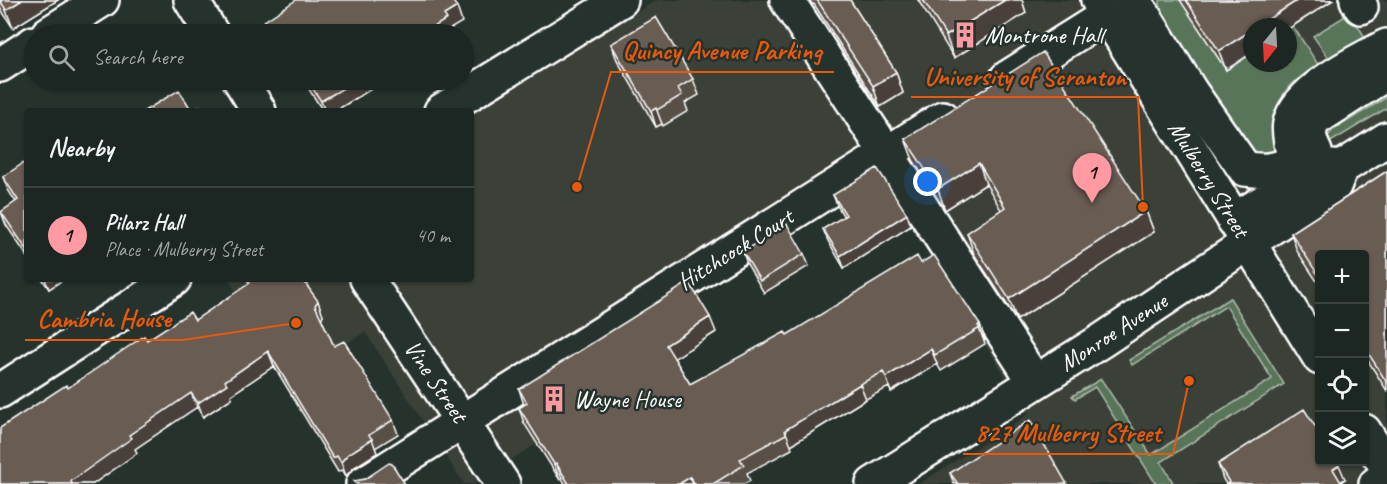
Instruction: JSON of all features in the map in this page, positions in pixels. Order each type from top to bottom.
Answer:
[{"type":"street","points":[[64,24],[102,0]]},
{"type":"street","points":[[191,0],[206,24]]},
{"type":"street","points":[[446,108],[621,0]]},
{"type":"street","points":[[787,0],[1035,382]]},
{"type":"street","points":[[1113,5],[1191,92],[1245,169],[1266,171],[1282,167],[1292,160],[1293,150],[1289,126],[1297,108],[1316,87],[1387,46]]},
{"type":"street","name":"Hitchcock Court","points":[[363,484],[976,98],[1113,5]]},
{"type":"street","name":"Mulberry Street","points":[[1113,5],[1241,231],[1315,350]]},
{"type":"street","points":[[0,65],[24,49]]},
{"type":"street","points":[[1332,167],[1310,141],[1309,132],[1312,121],[1387,73]]},
{"type":"street","points":[[246,90],[257,108]]},
{"type":"street","name":"Monroe Avenue","points":[[873,484],[1101,341],[1241,231],[1332,167],[1387,139]]},
{"type":"street","points":[[0,390],[169,282]]},
{"type":"street","name":"Vine Street","points":[[369,282],[503,484]]},
{"type":"street","points":[[1369,437],[1387,467]]},
{"type":"street","points":[[1376,484],[1387,477]]},
{"type":"shaded area","points":[[657,0],[1387,0],[1387,484],[919,484],[1029,414],[869,160],[581,339],[618,392],[473,484],[464,484],[365,332],[292,377],[230,282],[474,282],[474,110]]},
{"type":"green space","points":[[1160,0],[1180,0],[1243,46],[1243,72],[1297,72],[1297,32],[1321,69],[1317,80],[1309,71],[1290,85],[1283,95],[1290,99],[1281,151],[1258,164],[1160,22]]},
{"type":"green space","points":[[1350,13],[1371,47],[1333,64],[1313,36]]},
{"type":"green space","points":[[1387,97],[1387,108],[1329,143],[1328,136],[1333,130]]},
{"type":"green space","points":[[1230,298],[1284,384],[1161,462],[1174,484],[1156,484],[1095,387],[1075,399],[1072,396],[1101,379],[1151,455],[1272,379],[1226,306],[1132,365],[1129,360]]},
{"type":"building","points":[[0,0],[22,0],[6,10]]},
{"type":"building","points":[[296,0],[452,0],[457,7],[444,15],[447,19],[439,24],[260,24]]},
{"type":"building","points":[[817,0],[850,0],[896,72],[873,86]]},
{"type":"building","points":[[923,0],[1005,0],[946,36]]},
{"type":"building","points":[[1186,0],[1298,0],[1270,18],[1243,18],[1243,36],[1219,51]]},
{"type":"building","points":[[656,17],[693,79],[678,88],[682,95],[657,110],[656,108],[651,111],[611,44]]},
{"type":"building","points":[[1043,52],[1146,211],[1009,299],[967,233],[1005,207],[979,163],[938,189],[905,139]]},
{"type":"building","points":[[179,90],[190,108],[149,108]]},
{"type":"building","points":[[314,90],[340,90],[321,101]]},
{"type":"building","points":[[24,163],[24,246],[1,212],[18,200],[3,177]]},
{"type":"building","points":[[877,168],[907,214],[840,256],[823,229],[846,215],[833,195]]},
{"type":"building","points":[[1387,171],[1387,383],[1369,354],[1369,250],[1315,250],[1315,270],[1291,233]]},
{"type":"building","points":[[787,224],[804,254],[760,281],[743,252]]},
{"type":"building","points":[[934,255],[980,328],[935,355],[931,349],[886,377],[883,372],[860,384],[785,430],[786,434],[740,459],[744,465],[713,484],[695,484],[690,477],[679,484],[569,484],[519,408],[527,403],[519,389],[689,282],[710,317],[666,345],[690,384],[785,332],[787,335],[917,256],[921,263]]},
{"type":"building","points":[[304,282],[318,301],[315,305],[334,346],[344,341],[393,420],[369,435],[372,439],[348,454],[341,462],[337,456],[333,458],[268,351],[225,381],[227,384],[198,403],[191,393],[129,435],[132,438],[71,481],[72,484],[0,484],[0,428],[66,385],[68,388],[144,336],[147,340],[190,312],[195,320],[250,283]]},
{"type":"building","points":[[1304,409],[1315,426],[1315,466],[1338,466],[1333,469],[1342,484],[1227,484],[1229,482],[1218,464]]},
{"type":"building","points":[[1030,420],[1067,484],[958,484],[950,473]]},
{"type":"building","points":[[389,463],[405,484],[356,484],[354,481],[365,479]]},
{"type":"place","name":"Montrone Hall","points":[[965,35]]},
{"type":"place","name":"Quincy Avenue Parking","points":[[577,187]]},
{"type":"place","name":"Pilarz Hall","points":[[1092,203]]},
{"type":"place","name":"University of Scranton","points":[[1143,207]]},
{"type":"place","name":"Cambria House","points":[[296,323]]},
{"type":"place","name":"827 Mulberry Street","points":[[1189,381]]},
{"type":"place","name":"Wayne House","points":[[554,399]]}]
